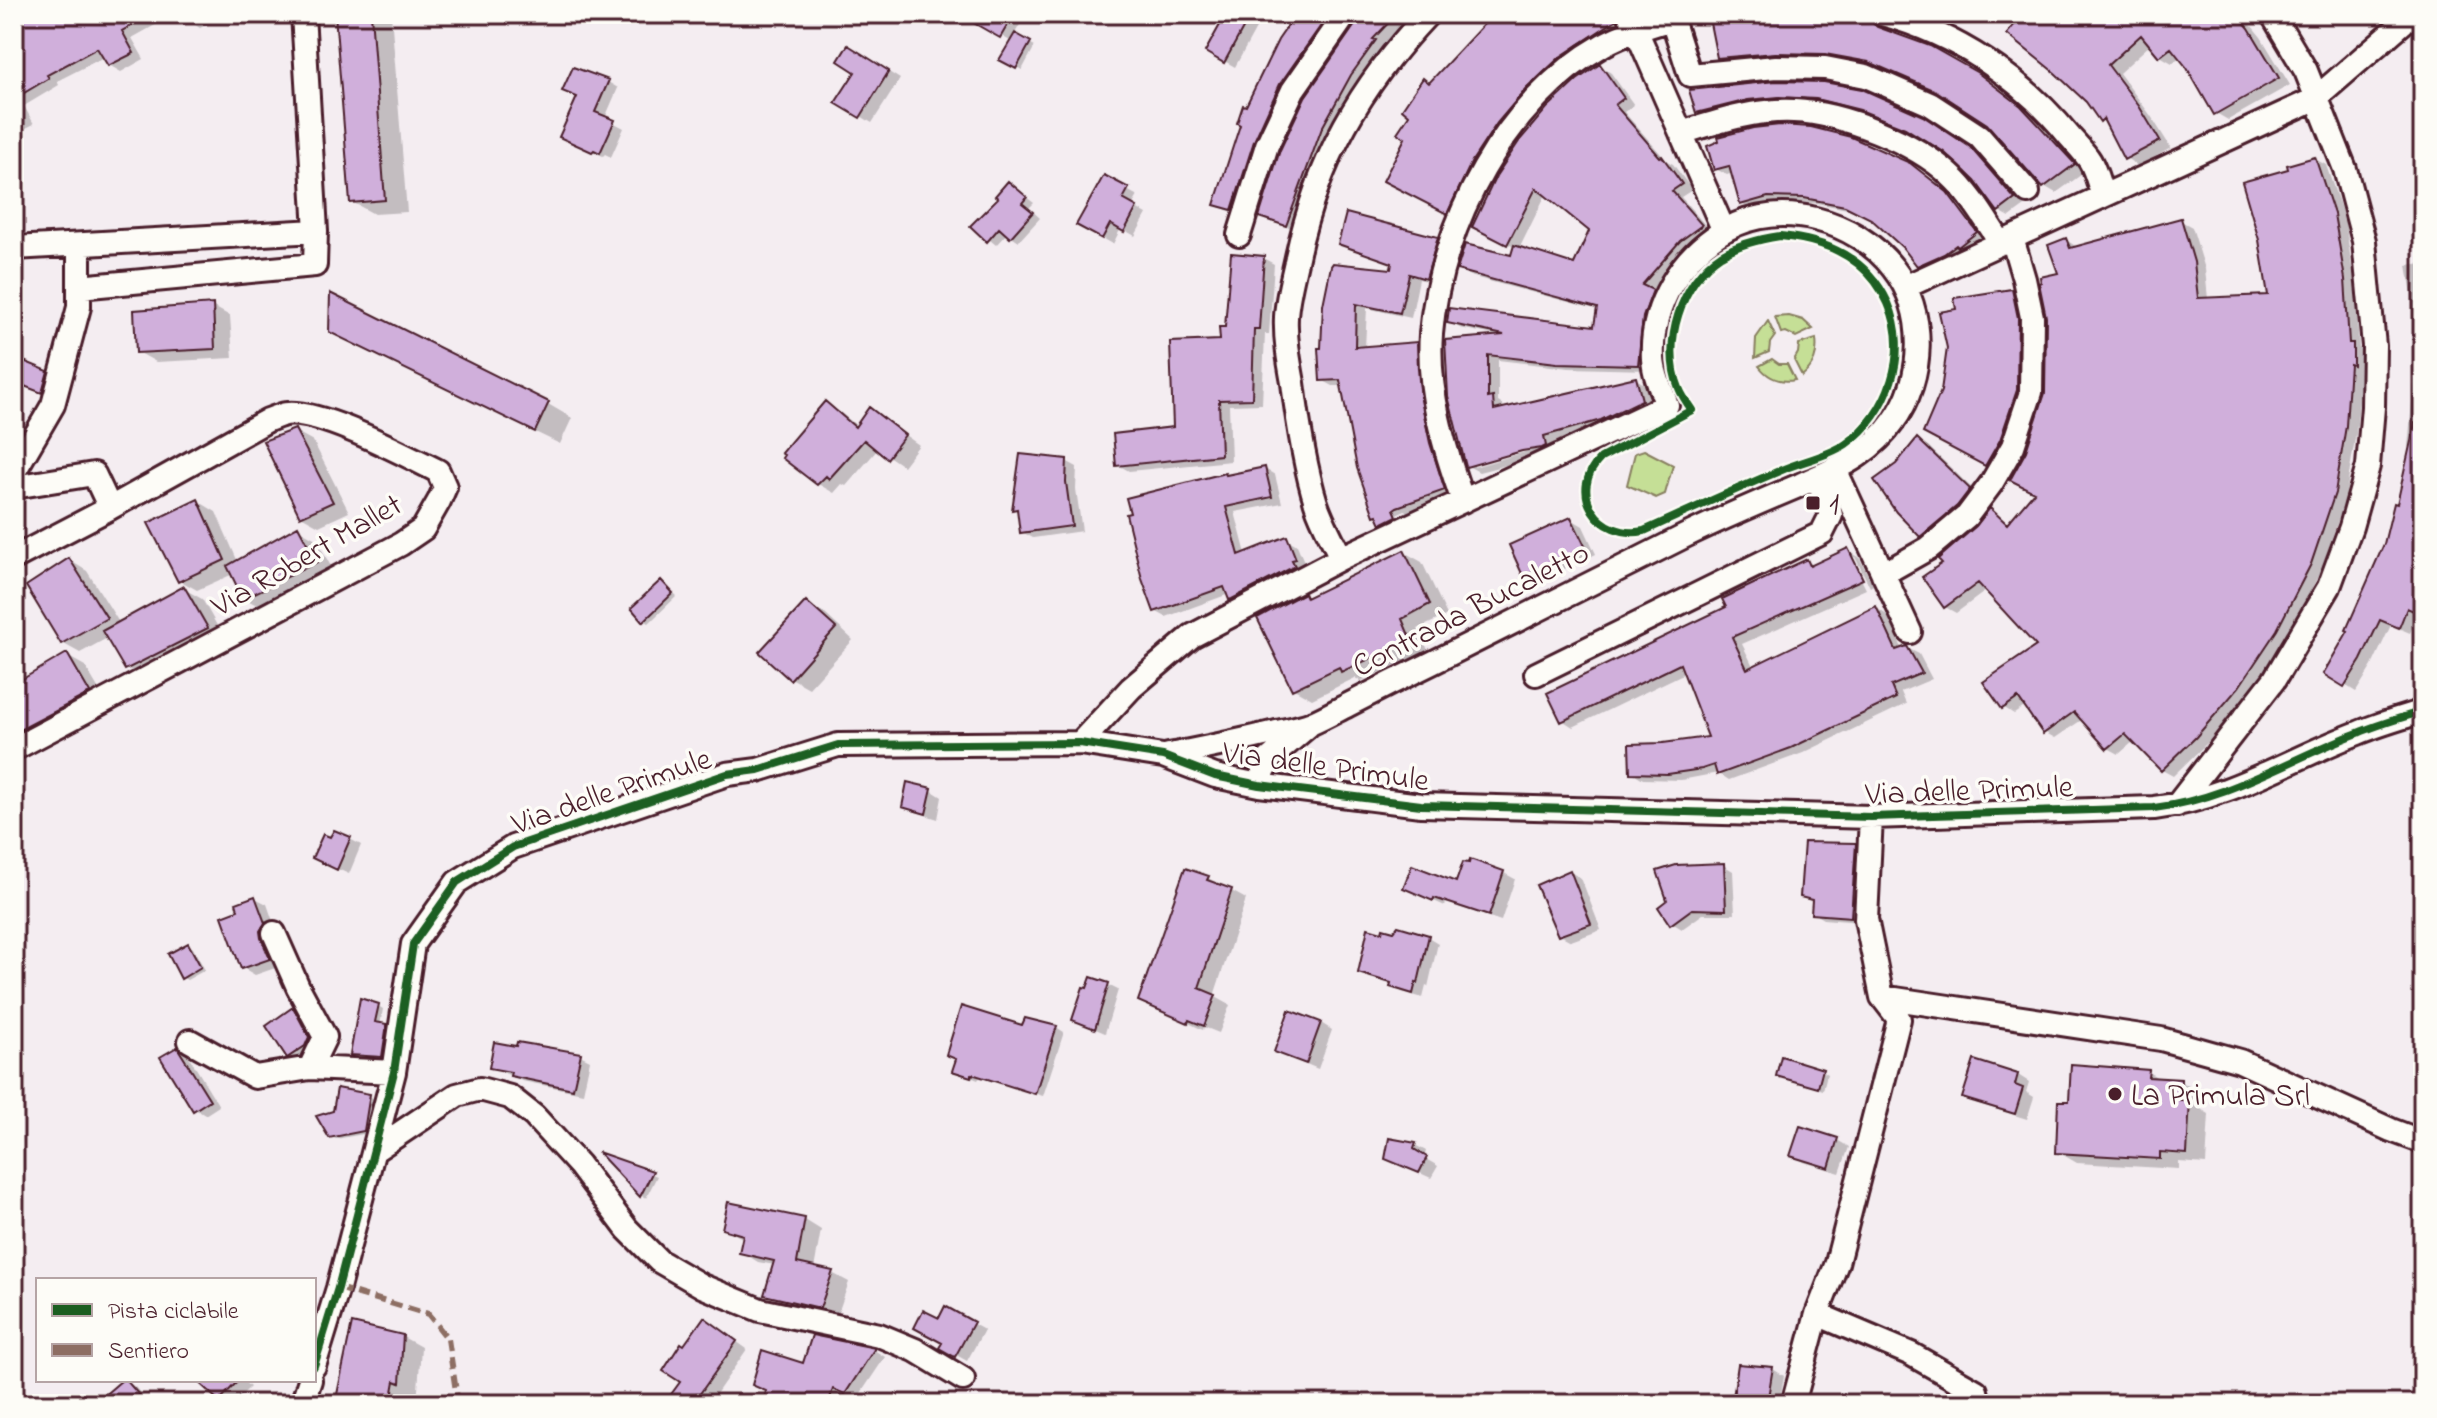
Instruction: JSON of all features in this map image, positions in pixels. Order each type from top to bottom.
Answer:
[{"type":"street","points":[[79,287],[315,265],[316,231],[303,14]]},
{"type":"street","points":[[1239,235],[1267,145],[1293,90],[1346,14]]},
{"type":"street","points":[[1341,558],[1317,505],[1304,452],[1287,344],[1286,315],[1306,214],[1349,115],[1399,45],[1428,14]]},
{"type":"street","points":[[1882,14],[1913,22],[1974,52],[2027,92],[2058,122],[2091,162],[2111,193]]},
{"type":"street","points":[[1926,14],[1981,40],[2067,113],[2101,156],[2111,193]]},
{"type":"street","points":[[2177,805],[2274,680],[2329,587],[2351,527],[2368,466],[2374,346],[2364,241],[2345,169],[2306,71],[2272,14]]},
{"type":"street","points":[[1905,287],[2315,99],[2413,14]]},
{"type":"street","points":[[1463,501],[1448,460],[1432,370],[1431,334],[1449,250],[1486,165],[1523,112],[1577,63],[1632,22],[1679,16],[1690,75],[1776,67],[1825,68],[1866,76],[1930,104],[1979,136],[2028,192]]},
{"type":"street","points":[[1632,22],[1724,231]]},
{"type":"street","points":[[1681,133],[1756,113],[1795,111],[1844,121],[1883,134],[1949,174],[2006,240],[2024,279],[2032,317],[2031,392],[2013,446],[1991,484],[1967,516],[1929,548],[1883,574]]},
{"type":"street","name":"Contrada Bucaletto","points":[[1080,743],[1131,688],[1192,636],[1341,558],[1667,405],[1653,359],[1654,336],[1665,295],[1693,254],[1724,231],[1762,215],[1788,215],[1828,223],[1865,242],[1894,269],[1905,287],[1914,313],[1918,343],[1912,387],[1904,407],[1880,438],[1858,456],[1722,518],[1311,723]]},
{"type":"street","points":[[14,248],[316,231]]},
{"type":"street","points":[[14,472],[53,405],[79,307],[79,245]]},
{"type":"street","name":"Via Robert Mallet","points":[[14,558],[268,420],[287,414],[307,415],[349,429],[438,471],[445,487],[423,529],[401,544],[14,749]]},
{"type":"street","points":[[1826,473],[1883,574],[1910,632]]},
{"type":"street","points":[[1536,674],[1822,533],[1831,515],[1826,473]]},
{"type":"street","points":[[14,487],[94,474],[110,508]]},
{"type":"street","name":"Via delle Primule","points":[[316,1360],[338,1288],[394,1072],[413,944],[457,882],[513,847],[727,774],[758,770],[838,745],[1080,743],[1163,756],[1215,776],[1259,785],[1421,805],[1871,817],[2154,808],[2222,793],[2357,733],[2423,711]]},
{"type":"street","points":[[1163,756],[1311,723]]},
{"type":"street","points":[[1259,785],[1268,760],[1311,723]]},
{"type":"street","name":"Via delle Primule","points":[[1793,1404],[1817,1314],[1837,1263],[1899,1019],[1882,997],[1866,919],[1871,817]]},
{"type":"street","points":[[274,933],[325,1037],[310,1068]]},
{"type":"street","points":[[1882,997],[2161,1039],[2240,1061],[2423,1142]]},
{"type":"street","points":[[190,1041],[255,1077],[310,1068],[394,1072]]},
{"type":"street","points":[[375,1150],[457,1095],[480,1089],[510,1097],[534,1116],[579,1165],[627,1229],[659,1261],[702,1286],[760,1310],[879,1335],[915,1350],[963,1379]]},
{"type":"street","points":[[1817,1314],[1911,1354],[1976,1391],[1979,1404]]},
{"type":"street","points":[[302,1404],[309,1382]]},
{"type":"green space","points":[[1789,316],[1803,320],[1813,329],[1796,337],[1781,333],[1775,317]]},
{"type":"green space","points":[[1768,321],[1775,336],[1769,352],[1755,358],[1756,338]]},
{"type":"green space","points":[[1816,339],[1814,360],[1802,376],[1794,360],[1799,344]]},
{"type":"green space","points":[[1772,359],[1779,364],[1787,364],[1795,380],[1784,381],[1766,374],[1759,366]]},
{"type":"green space","points":[[1644,450],[1673,465],[1665,494],[1656,498],[1627,485],[1635,453]]},
{"type":"building","points":[[14,14],[152,14],[122,31],[134,53],[108,66],[97,48],[47,75],[49,78],[14,99]]},
{"type":"building","points":[[335,14],[371,14],[385,200],[350,203]]},
{"type":"building","points":[[958,14],[1014,14],[1000,38]]},
{"type":"building","points":[[1226,14],[1251,14],[1224,63],[1205,52]]},
{"type":"building","points":[[1296,14],[1329,14],[1280,84],[1254,141],[1232,210],[1214,205],[1240,125],[1237,123],[1243,105],[1246,106],[1278,40]]},
{"type":"building","points":[[1360,14],[1397,14],[1373,39],[1376,40],[1351,75],[1322,128],[1286,226],[1259,217],[1280,150],[1305,97]]},
{"type":"building","points":[[1497,14],[1615,14],[1616,20],[1560,57],[1526,89],[1497,123],[1472,161],[1447,214],[1383,181],[1405,138],[1397,133],[1409,115],[1402,109],[1423,78],[1429,83]]},
{"type":"building","points":[[1727,14],[1850,14],[1868,17],[1877,27],[1930,46],[1978,73],[2021,106],[2075,164],[2043,188],[1987,124],[1936,91],[1869,62],[1825,54],[1775,53],[1717,58],[1709,18]]},
{"type":"building","points":[[2023,14],[2237,14],[2279,78],[2214,115],[2187,68],[2171,48],[2159,57],[2141,35],[2108,65],[2139,106],[2160,141],[2124,160],[2103,119],[2100,122],[2086,102],[2007,34]]},
{"type":"building","points":[[1015,33],[1031,42],[1016,69],[999,60]]},
{"type":"building","points":[[848,45],[889,71],[860,118],[835,103],[855,72],[838,61]]},
{"type":"building","points":[[1600,64],[1624,98],[1615,105],[1662,156],[1682,184],[1672,191],[1702,225],[1680,241],[1642,285],[1653,290],[1643,317],[1638,365],[1557,363],[1488,355],[1488,398],[1493,397],[1494,410],[1636,377],[1642,400],[1601,420],[1544,436],[1546,446],[1542,448],[1466,467],[1448,396],[1445,340],[1504,335],[1447,323],[1449,308],[1594,326],[1597,308],[1457,270],[1465,244],[1511,255],[1514,245],[1574,264],[1589,231],[1536,188],[1507,245],[1472,227],[1496,176],[1520,140],[1547,108]]},
{"type":"building","points":[[573,67],[609,80],[595,112],[615,120],[600,153],[559,137],[577,97],[562,91]]},
{"type":"building","points":[[1776,81],[1824,82],[1862,89],[1923,116],[1970,147],[2015,199],[1998,212],[1975,181],[1944,152],[1905,128],[1860,110],[1816,99],[1779,97],[1748,100],[1696,113],[1689,90]]},
{"type":"building","points":[[1780,125],[1811,127],[1851,137],[1910,163],[1947,192],[1977,232],[1958,247],[1956,245],[1917,266],[1903,248],[1871,219],[1845,206],[1804,198],[1768,197],[1740,205],[1729,166],[1714,170],[1707,146],[1719,141],[1718,137]]},
{"type":"building","points":[[2315,157],[2334,214],[2345,279],[2353,365],[2350,364],[2346,426],[2335,493],[2311,564],[2277,630],[2239,687],[2196,737],[2161,771],[2125,734],[2107,749],[2074,712],[2043,734],[2018,698],[2002,709],[1983,682],[2036,646],[1978,583],[1944,608],[1922,577],[1942,563],[1938,559],[1976,526],[1990,508],[2007,524],[2034,492],[2010,480],[2026,451],[2045,393],[2046,317],[2039,283],[2040,277],[2058,273],[2048,245],[2066,238],[2070,248],[2181,218],[2194,262],[2198,298],[2268,295],[2259,240],[2242,182],[2288,169],[2287,165]]},
{"type":"building","points":[[1104,175],[1129,188],[1123,199],[1137,207],[1124,232],[1110,224],[1102,239],[1076,225]]},
{"type":"building","points":[[1008,181],[1027,197],[1022,203],[1033,212],[1010,238],[999,228],[987,242],[970,226],[998,198],[995,196]]},
{"type":"building","points":[[1346,213],[1438,237],[1426,279],[1409,274],[1400,313],[1356,304],[1355,347],[1417,342],[1421,400],[1445,490],[1397,507],[1394,509],[1397,516],[1381,524],[1377,515],[1374,516],[1357,468],[1340,380],[1320,381],[1318,348],[1321,348],[1323,305],[1331,266],[1333,263],[1391,269],[1392,263],[1338,244]]},
{"type":"building","points":[[1231,253],[1264,256],[1259,329],[1254,329],[1252,399],[1219,400],[1221,455],[1116,466],[1113,434],[1173,427],[1170,342],[1220,340],[1219,327],[1225,327]]},
{"type":"building","points":[[2012,289],[2018,318],[2017,390],[2000,440],[1985,466],[1923,433],[1941,391],[1947,348],[1939,312],[1956,309],[1954,298]]},
{"type":"building","points":[[330,293],[549,402],[535,432],[329,332]]},
{"type":"building","points":[[213,304],[215,349],[136,353],[134,310]]},
{"type":"building","points":[[14,357],[48,371],[42,393],[14,382]]},
{"type":"building","points":[[825,401],[855,427],[869,407],[905,435],[887,459],[864,440],[829,479],[826,476],[817,485],[782,458],[784,455],[781,453]]},
{"type":"building","points":[[2415,423],[2423,424],[2423,609],[2419,607],[2416,612],[2407,608],[2399,628],[2380,620],[2344,687],[2323,674],[2348,631],[2384,544],[2394,503],[2397,504]]},
{"type":"building","points":[[295,429],[333,502],[300,517],[263,441]]},
{"type":"building","points":[[1917,438],[1970,489],[1957,506],[1920,537],[1896,512],[1874,480],[1896,464]]},
{"type":"building","points":[[1020,454],[1067,459],[1066,482],[1072,526],[1020,533],[1017,509],[1012,510]]},
{"type":"building","points":[[1265,467],[1272,497],[1226,507],[1239,555],[1287,536],[1296,559],[1292,560],[1295,566],[1229,600],[1224,587],[1154,612],[1142,579],[1126,514],[1130,513],[1126,498],[1225,473]]},
{"type":"building","points":[[198,499],[225,560],[178,582],[148,523]]},
{"type":"building","points":[[1571,517],[1586,548],[1523,576],[1509,545]]},
{"type":"building","points":[[298,526],[317,562],[243,599],[227,566]]},
{"type":"building","points":[[1848,548],[1863,579],[1732,637],[1747,669],[1876,606],[1896,650],[1907,646],[1922,673],[1891,686],[1896,698],[1791,748],[1717,775],[1714,765],[1668,774],[1630,773],[1629,744],[1708,737],[1680,664],[1561,722],[1547,693],[1726,607],[1722,599],[1807,559],[1810,566]]},
{"type":"building","points":[[1404,550],[1430,604],[1402,619],[1411,640],[1341,672],[1339,667],[1292,690],[1257,618],[1304,593],[1306,598]]},
{"type":"building","points":[[69,558],[107,618],[61,644],[26,586]]},
{"type":"building","points":[[661,580],[673,593],[643,622],[631,608]]},
{"type":"building","points":[[184,586],[208,628],[125,670],[102,631]]},
{"type":"building","points":[[806,601],[836,628],[790,680],[759,652]]},
{"type":"building","points":[[67,653],[90,693],[14,733],[14,684]]},
{"type":"building","points":[[907,782],[932,788],[926,814],[902,807]]},
{"type":"building","points":[[334,830],[351,837],[337,870],[312,858],[323,834],[330,837]]},
{"type":"building","points":[[1804,842],[1856,843],[1851,917],[1811,914],[1812,900],[1800,897]]},
{"type":"building","points":[[1470,859],[1504,871],[1489,916],[1434,898],[1433,901],[1403,888],[1412,865],[1456,882],[1463,862],[1469,863]]},
{"type":"building","points":[[1724,863],[1726,910],[1692,909],[1670,925],[1658,907],[1667,900],[1657,871],[1676,865]]},
{"type":"building","points":[[1185,868],[1209,876],[1207,880],[1232,889],[1199,988],[1216,995],[1204,1026],[1189,1020],[1188,1023],[1138,1001]]},
{"type":"building","points":[[1570,870],[1591,924],[1558,936],[1536,885]]},
{"type":"building","points":[[255,896],[265,923],[260,931],[261,938],[270,959],[241,969],[222,916],[238,910],[236,903]]},
{"type":"building","points":[[1398,926],[1429,935],[1413,994],[1390,987],[1391,983],[1358,973],[1368,928],[1382,932],[1383,928],[1394,931]]},
{"type":"building","points":[[188,943],[201,967],[181,979],[168,954]]},
{"type":"building","points":[[1091,977],[1109,983],[1095,1029],[1072,1020],[1083,987],[1087,988]]},
{"type":"building","points":[[360,998],[379,1004],[375,1022],[387,1024],[382,1057],[350,1055]]},
{"type":"building","points":[[961,1006],[1022,1025],[1025,1018],[1057,1026],[1035,1094],[972,1074],[971,1077],[952,1071],[956,1059],[946,1055]]},
{"type":"building","points":[[293,1007],[309,1037],[305,1046],[287,1058],[266,1026]]},
{"type":"building","points":[[1289,1010],[1321,1022],[1306,1064],[1274,1052]]},
{"type":"building","points":[[494,1042],[516,1046],[517,1042],[581,1053],[573,1089],[510,1076],[511,1072],[489,1068]]},
{"type":"building","points":[[177,1047],[210,1100],[193,1111],[160,1057]]},
{"type":"building","points":[[1781,1056],[1823,1069],[1818,1088],[1776,1076]]},
{"type":"building","points":[[1974,1060],[2018,1074],[2015,1085],[2023,1088],[2015,1114],[1962,1098]]},
{"type":"building","points":[[2071,1064],[2149,1070],[2148,1077],[2181,1079],[2180,1100],[2190,1100],[2187,1154],[2160,1152],[2160,1159],[2056,1153],[2058,1101],[2069,1101]]},
{"type":"building","points":[[337,1088],[370,1094],[364,1131],[329,1138],[316,1116],[333,1111]]},
{"type":"building","points":[[1800,1126],[1838,1138],[1829,1168],[1790,1156]]},
{"type":"building","points":[[1389,1138],[1416,1143],[1414,1149],[1427,1157],[1419,1173],[1385,1159]]},
{"type":"building","points":[[598,1152],[653,1171],[640,1197]]},
{"type":"building","points":[[728,1202],[805,1218],[797,1263],[833,1271],[820,1308],[764,1295],[774,1261],[739,1253],[743,1235],[722,1229]]},
{"type":"building","points":[[945,1306],[974,1322],[955,1357],[939,1348],[942,1343],[914,1328],[923,1310],[939,1318]]},
{"type":"building","points":[[704,1317],[737,1341],[690,1404],[664,1404],[680,1382],[663,1371],[681,1343],[684,1345]]},
{"type":"building","points":[[352,1323],[403,1335],[400,1383],[395,1381],[391,1403],[363,1397],[361,1404],[335,1404]]},
{"type":"building","points":[[812,1335],[875,1348],[845,1394],[833,1389],[828,1404],[777,1404],[764,1400],[766,1391],[752,1385],[762,1350],[803,1363]]},
{"type":"building","points":[[1738,1364],[1773,1367],[1767,1404],[1732,1404]]},
{"type":"building","points":[[120,1382],[128,1382],[147,1404],[94,1404]]},
{"type":"building","points":[[198,1382],[237,1382],[219,1401]]},
{"type":"marked path","points":[[338,1288],[428,1314],[448,1339],[458,1404]]},
{"type":"cycle path","points":[[1780,236],[1814,242],[1844,254],[1869,275],[1888,303],[1897,341],[1896,361],[1884,399],[1874,416],[1846,444],[1831,452],[1791,466],[1644,531],[1628,532],[1601,521],[1592,511],[1587,498],[1591,471],[1601,458],[1692,410],[1679,388],[1672,352],[1678,315],[1695,281],[1721,255],[1750,242],[1780,236]]},
{"type":"cycle path","points":[[316,1360],[338,1288],[394,1072],[413,944],[457,882],[513,847],[727,774],[758,770],[838,745],[1080,743],[1163,756],[1215,776],[1259,785],[1421,805],[1871,817],[2154,808],[2233,787],[2332,743],[2423,711]]},
{"type":"place","name":"1","points":[[1813,503]]},
{"type":"place","name":"La Primula Srl","points":[[2115,1094]]}]
